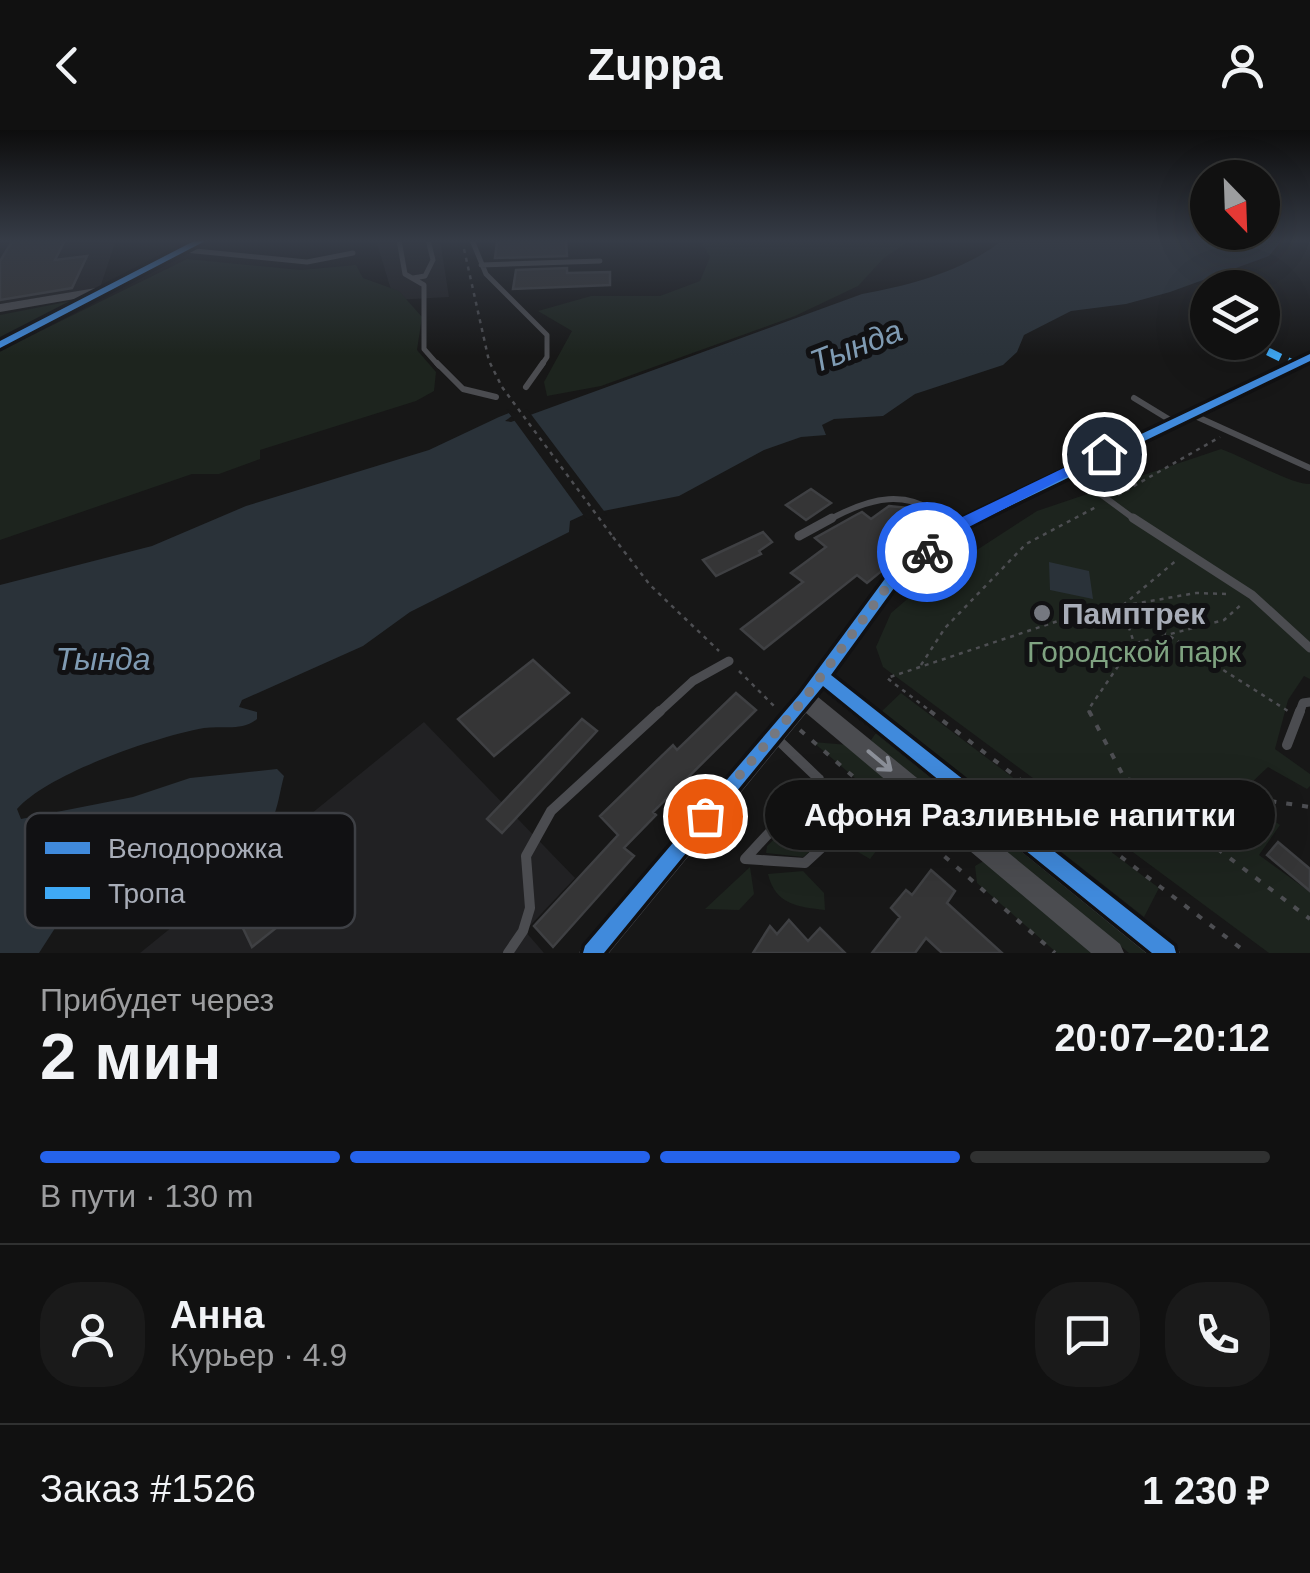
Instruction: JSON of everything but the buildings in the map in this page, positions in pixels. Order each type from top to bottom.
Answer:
[{"type":"street","points":[[0,345],[128,278]]},
{"type":"street","points":[[0,308],[105,290]]},
{"type":"street","points":[[592,953],[822,677],[892,580],[956,527],[1068,470],[1309,359]]},
{"type":"street","points":[[822,677],[1167,953]]},
{"type":"street","points":[[805,698],[1111,953]]},
{"type":"street","points":[[851,736],[872,716]]},
{"type":"lane","points":[[414,278],[424,285],[424,350],[457,389],[477,398],[496,396]]},
{"type":"lane","points":[[494,278],[547,335],[547,357],[526,387]]},
{"type":"lane","points":[[1134,398],[1184,419],[1230,432],[1310,468]]},
{"type":"lane","points":[[1068,470],[1108,502],[1252,595],[1310,648]]},
{"type":"lane","points":[[799,536],[865,502],[902,496],[920,500],[956,527]]},
{"type":"lane","points":[[508,953],[525,933],[534,893],[526,856],[552,811],[693,681],[729,661]]},
{"type":"lane","points":[[1287,745],[1303,703],[1310,702]]},
{"type":"lane","points":[[780,727],[818,779],[830,840],[805,863],[745,859],[818,779]]},
{"type":"path","points":[[470,278],[489,361],[502,387],[650,584],[729,661],[780,727],[1055,953]]},
{"type":"path","points":[[920,667],[945,628],[1026,544],[1230,432]]},
{"type":"path","points":[[1122,606],[1187,552]]},
{"type":"path","points":[[1248,953],[886,678],[1082,612],[1196,593],[1252,595]]},
{"type":"path","points":[[1252,595],[1224,620],[1134,644],[1088,710],[1125,779],[1310,919]]},
{"type":"path","points":[[1122,606],[1298,717]]},
{"type":"path","points":[[1122,606],[1134,644]]},
{"type":"path","points":[[1125,779],[1310,807]]},
{"type":"shaded area","points":[[0,278],[103,278],[100,288],[0,304]]},
{"type":"shaded area","points":[[388,278],[446,278],[449,297],[394,300]]},
{"type":"shaded area","points":[[424,722],[575,878],[525,931],[544,953],[140,953],[171,928],[355,928],[355,813],[312,813]]},
{"type":"green space","points":[[148,278],[364,278],[399,291],[422,317],[417,350],[436,372],[434,391],[416,401],[260,450],[260,459],[219,474],[192,474],[0,540],[0,351]]},
{"type":"green space","points":[[865,278],[858,286],[795,316],[601,386],[547,396],[544,382],[572,331],[538,311],[591,296],[660,296],[700,281]]},
{"type":"green space","points":[[71,301],[69,305],[0,339],[0,315]]},
{"type":"green space","name":"Городской парк","points":[[1221,449],[1310,484],[1310,679],[1304,676],[1288,700],[1275,749],[1310,774],[1310,786],[1307,789],[1268,767],[1250,784],[1250,803],[1280,825],[1259,855],[1310,892],[1310,953],[1269,953],[883,667],[876,647],[891,613],[926,583],[1037,511]]},
{"type":"green space","points":[[901,693],[1159,888],[1144,917],[882,711]]},
{"type":"green space","points":[[876,733],[1151,953],[1129,953],[875,745],[871,740]]},
{"type":"green space","points":[[813,742],[849,745],[953,831],[940,851]]},
{"type":"green space","points":[[861,806],[891,832],[870,859],[851,848],[832,827],[833,814]]},
{"type":"green space","points":[[806,809],[816,811],[822,841],[803,857],[766,853],[767,846]]},
{"type":"green space","points":[[987,859],[1099,953],[1057,953],[977,883],[975,866]]},
{"type":"green space","points":[[750,867],[754,894],[739,910],[705,909]]},
{"type":"green space","points":[[803,871],[824,893],[825,910],[782,898],[768,874]]},
{"type":"water","name":"Тында","points":[[925,278],[1190,278],[1190,285],[1170,292],[1126,304],[1071,311],[1024,335],[1017,352],[1003,365],[915,394],[883,416],[834,419],[822,425],[826,435],[801,437],[764,450],[679,496],[583,515],[570,521],[569,532],[410,612],[363,646],[242,700],[239,707],[257,712],[257,719],[251,723],[204,728],[159,739],[104,758],[53,782],[17,809],[21,819],[25,818],[25,928],[55,928],[39,953],[0,953],[0,585],[152,546],[246,506],[429,450],[509,413],[512,416],[505,421],[511,422],[862,294]]},
{"type":"water","points":[[1049,562],[1089,571],[1093,599],[1050,590]]},
{"type":"water","name":"Тында","points":[[277,769],[284,776],[274,813],[52,813],[133,797],[190,778]]},
{"type":"pier","points":[[506,409],[517,414],[527,409],[607,515],[587,520]]},
{"type":"marked path","points":[[1280,357],[1296,365]]},
{"type":"cycle path","points":[[0,345],[129,278]]},
{"type":"cycle path","points":[[592,953],[805,699],[892,580],[956,527],[1310,357]]},
{"type":"cycle path","points":[[822,677],[1167,953]]},
{"type":"way so far","points":[[705,816],[822,677],[892,580],[927,552]]},
{"type":"place","name":"Памптрек","points":[[1042,613]]},
{"type":"place","name":"Афоня Разливные напитки","points":[[705,816]]},
{"type":"route","points":[[927,552],[956,527],[1104,454]]}]
